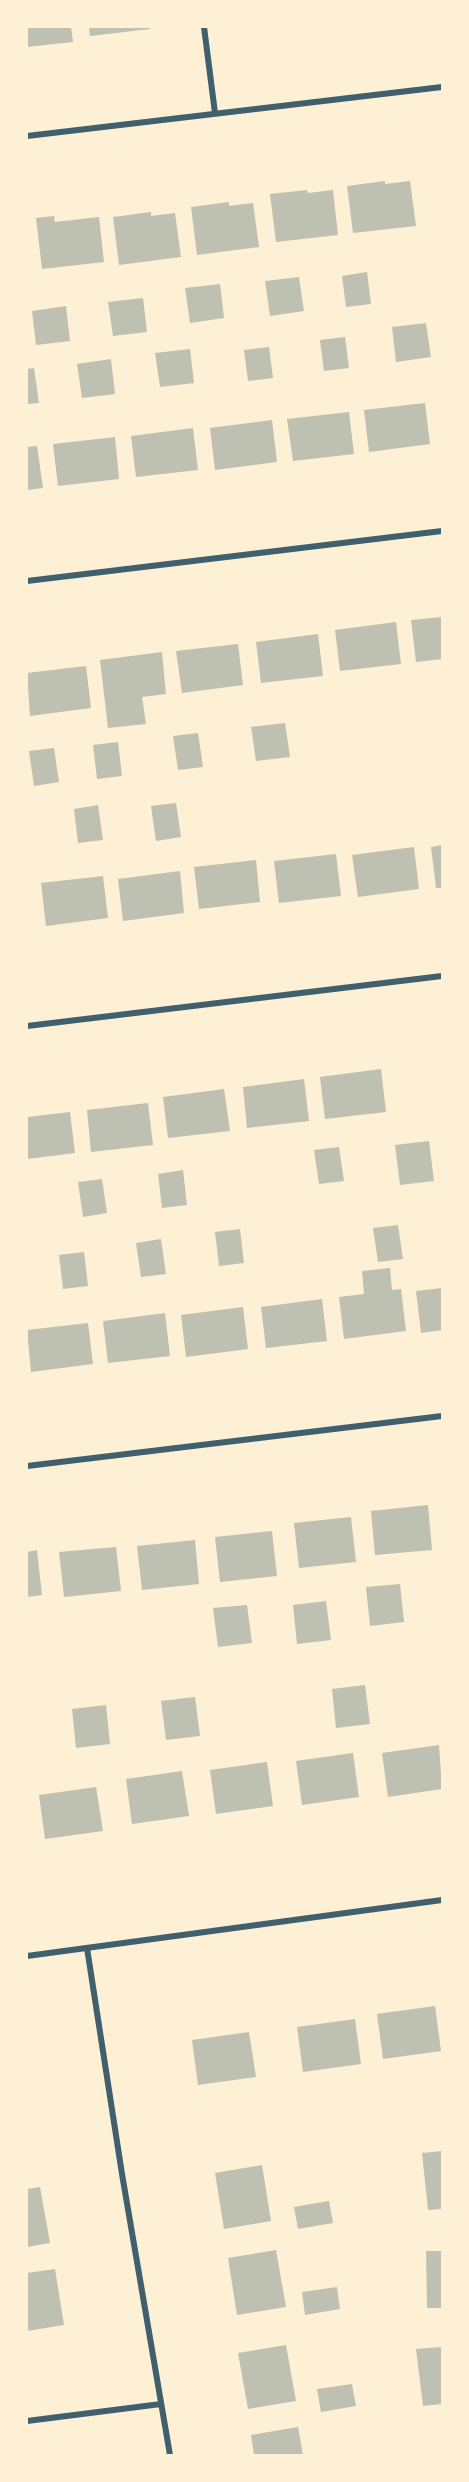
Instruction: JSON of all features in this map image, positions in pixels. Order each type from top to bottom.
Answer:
[{"type":"street","points":[[204,27],[215,113]]},
{"type":"street","points":[[27,136],[442,87]]},
{"type":"street","points":[[27,581],[442,531]]},
{"type":"street","points":[[27,1026],[442,975]]},
{"type":"street","points":[[27,1466],[442,1416]]},
{"type":"street","points":[[27,1956],[442,1900]]},
{"type":"street","points":[[87,1948],[122,2174],[170,2455]]},
{"type":"street","points":[[27,2421],[161,2404]]},
{"type":"building","points":[[27,27],[71,27],[73,42],[27,47]]},
{"type":"building","points":[[89,27],[150,27],[150,29],[90,36]]},
{"type":"building","points":[[385,181],[385,184],[410,181],[416,226],[353,233],[347,186]]},
{"type":"building","points":[[307,190],[308,193],[333,190],[338,235],[276,242],[270,194]]},
{"type":"building","points":[[229,202],[229,206],[253,203],[259,247],[197,255],[191,207]]},
{"type":"building","points":[[151,212],[151,216],[175,213],[181,257],[119,265],[113,217]]},
{"type":"building","points":[[54,216],[55,222],[99,217],[104,262],[42,269],[36,218]]},
{"type":"building","points":[[367,272],[371,304],[346,307],[342,276]]},
{"type":"building","points":[[299,277],[304,311],[270,316],[265,281]]},
{"type":"building","points":[[220,284],[224,318],[190,323],[185,288]]},
{"type":"building","points":[[143,298],[147,332],[113,336],[108,302]]},
{"type":"building","points":[[66,306],[70,341],[36,345],[32,311]]},
{"type":"building","points":[[426,323],[431,357],[396,362],[392,327]]},
{"type":"building","points":[[345,337],[349,368],[324,371],[320,340]]},
{"type":"building","points":[[269,347],[273,378],[248,381],[244,350]]},
{"type":"building","points":[[190,349],[194,383],[160,387],[155,353]]},
{"type":"building","points":[[111,359],[115,394],[82,398],[77,364]]},
{"type":"building","points":[[34,368],[39,403],[27,404],[27,369]]},
{"type":"building","points":[[425,403],[430,444],[369,452],[364,410]]},
{"type":"building","points":[[349,412],[354,454],[293,461],[287,419]]},
{"type":"building","points":[[272,420],[277,462],[215,470],[210,428]]},
{"type":"building","points":[[193,428],[198,470],[136,477],[131,436]]},
{"type":"building","points":[[115,437],[119,479],[58,486],[53,444]]},
{"type":"building","points":[[37,446],[43,488],[27,490],[27,447]]},
{"type":"building","points":[[442,617],[442,659],[416,662],[411,620]]},
{"type":"building","points":[[396,622],[401,664],[340,671],[335,630]]},
{"type":"building","points":[[318,634],[323,676],[261,683],[256,642]]},
{"type":"building","points":[[238,644],[243,685],[182,693],[176,651]]},
{"type":"building","points":[[162,652],[166,694],[142,697],[146,724],[108,728],[100,660]]},
{"type":"building","points":[[86,666],[91,708],[30,716],[27,673]]},
{"type":"building","points":[[285,723],[290,757],[256,761],[251,727]]},
{"type":"building","points":[[198,733],[203,767],[178,770],[173,736]]},
{"type":"building","points":[[118,742],[122,776],[97,779],[93,745]]},
{"type":"building","points":[[54,748],[59,782],[34,786],[29,751]]},
{"type":"building","points":[[176,803],[181,837],[156,841],[151,806]]},
{"type":"building","points":[[98,805],[103,840],[78,843],[74,809]]},
{"type":"building","points":[[442,845],[442,888],[436,888],[431,847]]},
{"type":"building","points":[[414,847],[419,889],[358,897],[352,855]]},
{"type":"building","points":[[336,854],[341,896],[279,903],[274,861]]},
{"type":"building","points":[[256,860],[260,902],[199,909],[194,867]]},
{"type":"building","points":[[180,871],[184,913],[123,921],[118,879]]},
{"type":"building","points":[[103,876],[108,918],[46,926],[41,883]]},
{"type":"building","points":[[381,1069],[386,1112],[325,1119],[320,1077]]},
{"type":"building","points":[[304,1079],[309,1121],[247,1128],[243,1087]]},
{"type":"building","points":[[224,1089],[230,1131],[168,1138],[163,1097]]},
{"type":"building","points":[[148,1103],[153,1145],[91,1152],[87,1110]]},
{"type":"building","points":[[70,1112],[75,1153],[27,1159],[27,1117]]},
{"type":"building","points":[[429,1141],[434,1181],[400,1185],[395,1145]]},
{"type":"building","points":[[339,1147],[344,1181],[319,1184],[314,1150]]},
{"type":"building","points":[[183,1170],[187,1205],[162,1208],[158,1174]]},
{"type":"building","points":[[102,1179],[107,1213],[83,1217],[78,1182]]},
{"type":"building","points":[[398,1225],[403,1259],[378,1262],[373,1228]]},
{"type":"building","points":[[240,1229],[244,1263],[219,1266],[215,1232]]},
{"type":"building","points":[[161,1239],[166,1274],[141,1277],[136,1243]]},
{"type":"building","points":[[84,1252],[88,1286],[63,1289],[59,1255]]},
{"type":"building","points":[[390,1268],[392,1290],[401,1289],[406,1331],[344,1339],[339,1297],[364,1294],[362,1271]]},
{"type":"building","points":[[442,1288],[442,1330],[421,1333],[416,1291]]},
{"type":"building","points":[[322,1299],[327,1341],[266,1348],[261,1307]]},
{"type":"building","points":[[243,1307],[248,1349],[186,1357],[181,1315]]},
{"type":"building","points":[[165,1313],[170,1356],[108,1363],[103,1321]]},
{"type":"building","points":[[88,1323],[93,1364],[31,1372],[27,1330]]},
{"type":"building","points":[[428,1505],[432,1550],[375,1555],[371,1511]]},
{"type":"building","points":[[351,1517],[356,1562],[299,1568],[294,1523]]},
{"type":"building","points":[[272,1531],[277,1576],[220,1582],[215,1537]]},
{"type":"building","points":[[195,1540],[199,1584],[142,1590],[137,1546]]},
{"type":"building","points":[[116,1547],[121,1591],[64,1597],[59,1552]]},
{"type":"building","points":[[37,1550],[42,1595],[27,1597],[27,1552]]},
{"type":"building","points":[[400,1584],[404,1622],[370,1626],[366,1587]]},
{"type":"building","points":[[326,1601],[331,1640],[297,1644],[293,1605]]},
{"type":"building","points":[[247,1605],[252,1643],[218,1647],[213,1608]]},
{"type":"building","points":[[365,1685],[370,1724],[336,1728],[332,1689]]},
{"type":"building","points":[[195,1697],[200,1736],[166,1740],[161,1701]]},
{"type":"building","points":[[106,1705],[110,1744],[76,1748],[72,1709]]},
{"type":"building","points":[[439,1745],[442,1789],[388,1797],[382,1753]]},
{"type":"building","points":[[353,1753],[359,1797],[302,1805],[296,1761]]},
{"type":"building","points":[[267,1762],[273,1806],[216,1814],[210,1770]]},
{"type":"building","points":[[182,1771],[189,1816],[132,1824],[126,1779]]},
{"type":"building","points":[[96,1787],[103,1831],[45,1839],[39,1795]]},
{"type":"building","points":[[435,2006],[441,2051],[383,2059],[377,2014]]},
{"type":"building","points":[[355,2019],[361,2064],[303,2072],[297,2027]]},
{"type":"building","points":[[249,2032],[256,2077],[198,2085],[192,2040]]},
{"type":"building","points":[[442,2151],[442,2209],[428,2210],[422,2153]]},
{"type":"building","points":[[262,2165],[271,2221],[224,2229],[215,2173]]},
{"type":"building","points":[[40,2187],[50,2243],[27,2247],[27,2189]]},
{"type":"building","points":[[329,2201],[333,2223],[298,2229],[294,2207]]},
{"type":"building","points":[[276,2250],[286,2307],[237,2315],[228,2258]]},
{"type":"building","points":[[426,2251],[442,2251],[442,2308],[427,2308]]},
{"type":"building","points":[[55,2269],[64,2325],[27,2331],[27,2273]]},
{"type":"building","points":[[337,2287],[340,2309],[305,2315],[302,2292]]},
{"type":"building","points":[[286,2345],[296,2401],[248,2409],[238,2353]]},
{"type":"building","points":[[442,2347],[442,2404],[423,2406],[416,2349]]},
{"type":"building","points":[[352,2384],[356,2406],[321,2412],[317,2389]]},
{"type":"building","points":[[298,2427],[303,2455],[254,2455],[251,2435]]}]
